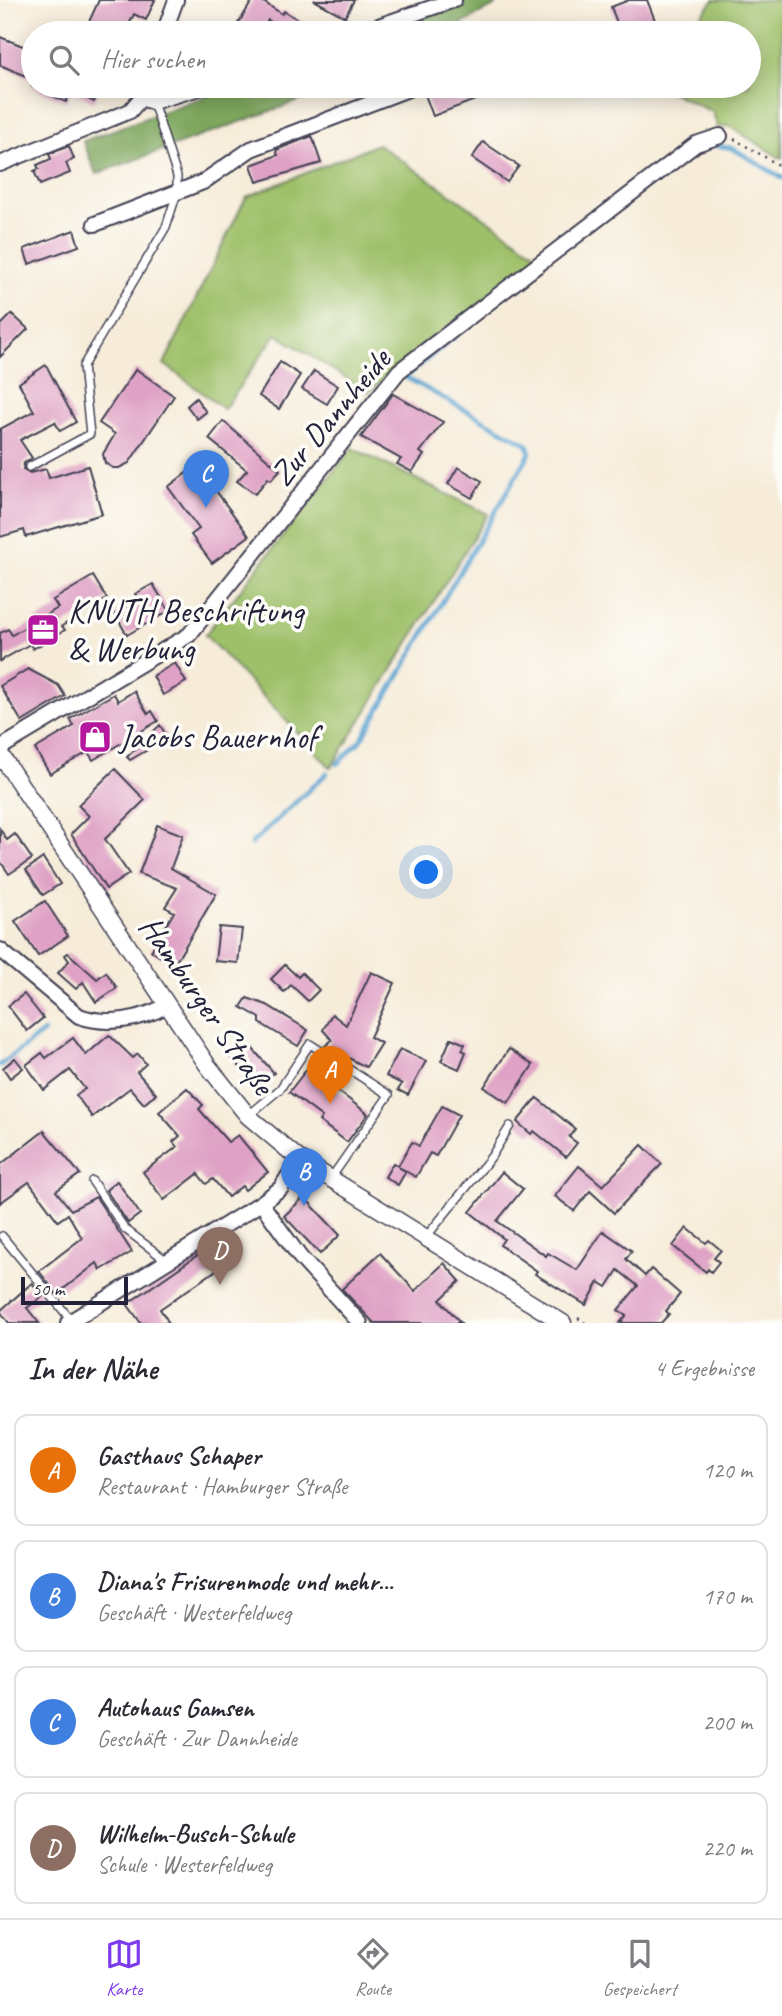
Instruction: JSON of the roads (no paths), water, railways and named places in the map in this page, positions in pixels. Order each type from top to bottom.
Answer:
[{"type":"street","points":[[168,21],[176,0]]},
{"type":"street","points":[[393,21],[453,0]]},
{"type":"street","points":[[0,164],[130,111],[144,98]]},
{"type":"street","points":[[95,224],[203,182],[251,149],[385,98]]},
{"type":"street","name":"Zur Dannheide","points":[[0,751],[189,635],[399,371],[696,144],[720,136]]},
{"type":"street","name":"Hamburger Straße","points":[[0,751],[208,1066],[247,1116],[299,1159],[563,1323]]},
{"type":"street","points":[[0,950],[79,1016],[128,1020],[167,1005]]},
{"type":"street","points":[[70,1322],[261,1203],[281,1188],[299,1159]]},
{"type":"street","points":[[261,1203],[300,1256],[360,1323]]},
{"type":"lane","points":[[29,467],[90,434],[83,366],[166,227],[177,193],[177,176],[148,98]]},
{"type":"lane","points":[[247,1116],[280,1089],[310,1044],[389,1095],[331,1179]]},
{"type":"lane","points":[[426,1238],[491,1157],[510,1126]]},
{"type":"lane","points":[[92,1181],[125,1229],[167,1261]]},
{"type":"lane","points":[[2,1236],[70,1322]]},
{"type":"waterway","points":[[712,145],[732,148],[782,178]]},
{"type":"waterway","points":[[337,764],[361,740],[530,453],[527,444],[405,377],[456,336]]},
{"type":"waterway","points":[[251,844],[327,773]]},
{"type":"waterway","points":[[0,1065],[44,1032]]},
{"type":"place","name":"Autohaus Gamsen","points":[[206,508]]},
{"type":"place","name":"KNUTH Beschriftung & Werbung","points":[[43,630]]},
{"type":"place","name":"Jacobs Bauernhof","points":[[95,737]]},
{"type":"place","name":"Gasthaus Schaper","points":[[330,1104]]},
{"type":"place","name":"Diana's Frisurenmode und mehr...","points":[[304,1206]]},
{"type":"place","name":"Wilhelm-Busch-Schule","points":[[220,1285]]}]
